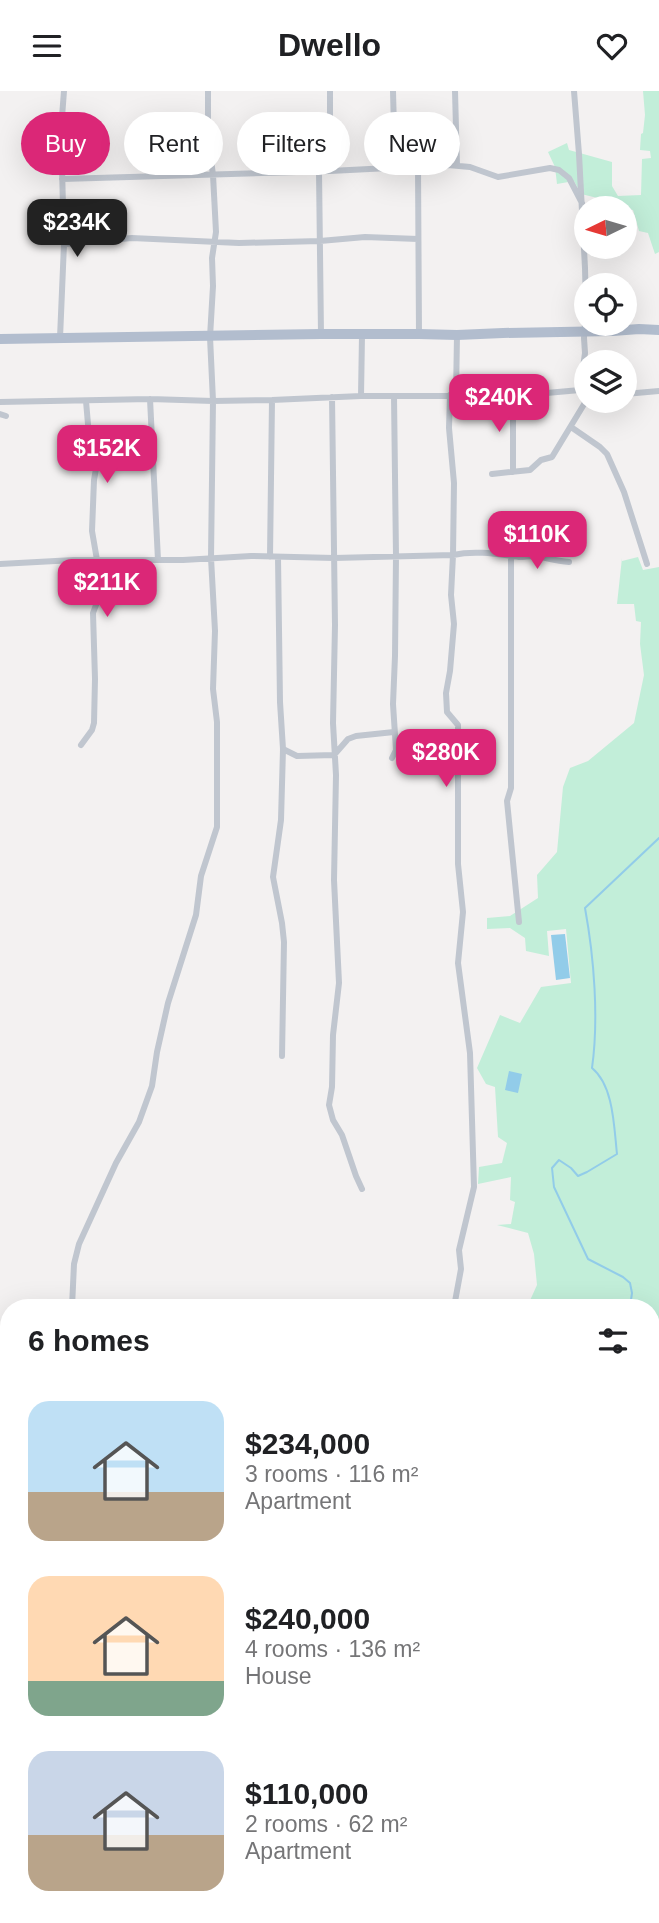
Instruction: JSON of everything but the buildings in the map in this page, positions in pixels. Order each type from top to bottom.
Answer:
[{"type":"main road","points":[[637,329],[659,330]]},
{"type":"main road","points":[[0,339],[574,332]]},
{"type":"street","points":[[60,338],[64,244],[61,130],[64,91]]},
{"type":"street","points":[[208,91],[208,112]]},
{"type":"street","points":[[330,91],[330,112]]},
{"type":"street","points":[[393,91],[394,112]]},
{"type":"street","points":[[455,91],[456,112]]},
{"type":"street","points":[[573,91],[581,196]]},
{"type":"street","points":[[460,166],[482,170],[498,177],[554,169],[569,178],[578,196]]},
{"type":"street","points":[[62,179],[213,175],[216,230],[212,259],[210,337],[213,401],[211,558],[215,631],[213,689],[217,722],[216,831],[201,876],[196,915],[169,998],[152,1086],[139,1122],[116,1163],[79,1244],[74,1264],[72,1299]]},
{"type":"street","points":[[319,175],[321,334]]},
{"type":"street","points":[[418,175],[419,334]]},
{"type":"street","points":[[64,244],[132,238],[214,242],[320,241],[365,237],[418,239]]},
{"type":"street","points":[[361,396],[362,335]]},
{"type":"street","points":[[455,1299],[461,1269],[460,1247],[474,1187],[470,1053],[458,963],[463,912],[458,864],[458,725],[447,712],[446,692],[454,624],[451,595],[454,483],[449,428],[457,335]]},
{"type":"street","points":[[637,393],[659,391]]},
{"type":"street","points":[[0,402],[513,396],[574,392]]},
{"type":"street","points":[[392,758],[396,752],[393,704],[396,556],[394,396]]},
{"type":"street","points":[[513,396],[513,472]]},
{"type":"street","points":[[332,397],[335,625],[333,723],[336,775],[334,885],[339,983],[329,1105],[332,1119],[342,1135],[362,1189]]},
{"type":"street","points":[[150,399],[158,561]]},
{"type":"street","points":[[270,557],[272,400]]},
{"type":"street","points":[[81,745],[94,723],[93,613],[99,597],[92,531],[97,463],[89,436],[86,401]]},
{"type":"street","points":[[492,474],[530,470],[541,460],[552,457],[579,413]]},
{"type":"street","points":[[571,427],[607,454],[624,492],[647,565]]},
{"type":"street","points":[[0,564],[462,553],[536,556],[551,561],[569,562]]},
{"type":"street","points":[[511,554],[511,788],[507,801],[519,922]]},
{"type":"street","points":[[278,557],[283,749],[281,820],[273,877],[284,944],[282,1056]]},
{"type":"street","points":[[283,749],[297,755],[334,755],[348,739],[394,732]]},
{"type":"green space","points":[[643,91],[659,91],[659,252],[655,254],[648,233],[639,231],[637,196],[618,196],[641,195],[642,159],[651,158],[650,151],[640,150],[645,115]]},
{"type":"green space","points":[[567,143],[569,150],[612,162],[612,186],[618,196],[581,194],[574,181],[557,184],[555,167],[548,152]]},
{"type":"green space","points":[[638,557],[643,570],[659,567],[659,1299],[531,1299],[537,1285],[534,1254],[528,1233],[497,1225],[511,1224],[515,1202],[510,1200],[511,1177],[478,1184],[479,1167],[502,1163],[507,1143],[498,1137],[495,1087],[486,1084],[477,1068],[500,1015],[520,1023],[541,987],[571,983],[566,929],[547,931],[549,956],[526,951],[525,938],[510,928],[487,929],[487,918],[510,916],[538,898],[537,875],[557,852],[563,787],[570,768],[588,761],[634,723],[644,675],[640,644],[641,622],[636,621],[634,604],[617,604],[622,558],[622,561]]},
{"type":"water","points":[[565,934],[570,978],[556,980],[551,935]]},
{"type":"water","points":[[509,1071],[522,1074],[518,1093],[505,1090]]},
{"type":"waterway","points":[[631,1299],[630,1283],[588,1259],[554,1187],[552,1168],[559,1160],[578,1176],[617,1154],[609,1096],[605,1085],[592,1068],[594,988],[585,908],[659,838]]}]
